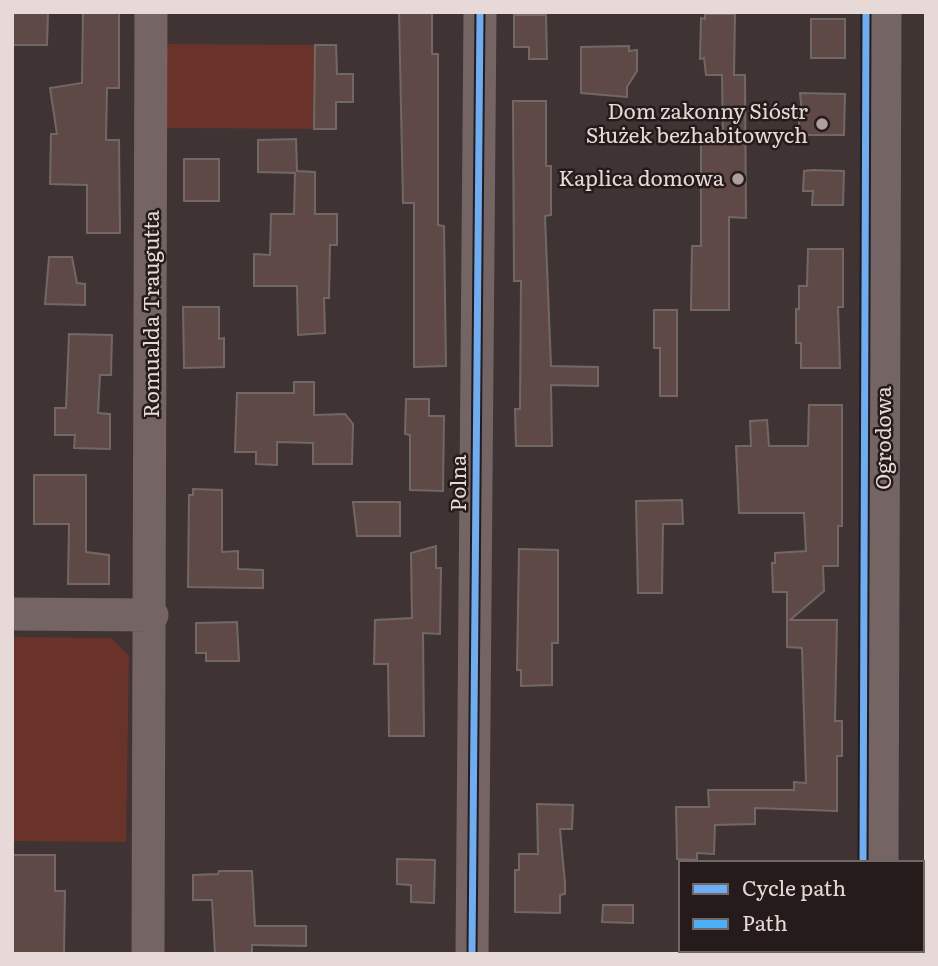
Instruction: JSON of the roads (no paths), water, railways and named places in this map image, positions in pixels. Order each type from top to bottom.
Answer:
[{"type":"street","name":"Romualda Traugutta","points":[[148,954],[152,615],[152,12]]},
{"type":"street","name":"Polna","points":[[472,954],[480,12]]},
{"type":"street","name":"Ogrodowa","points":[[882,861],[886,12]]},
{"type":"street","points":[[12,614],[152,615]]},
{"type":"place","name":"Dom zakonny Sióstr Służek bezhabitowych","points":[[822,124]]},
{"type":"place","name":"Kaplica domowa","points":[[738,179]]}]
